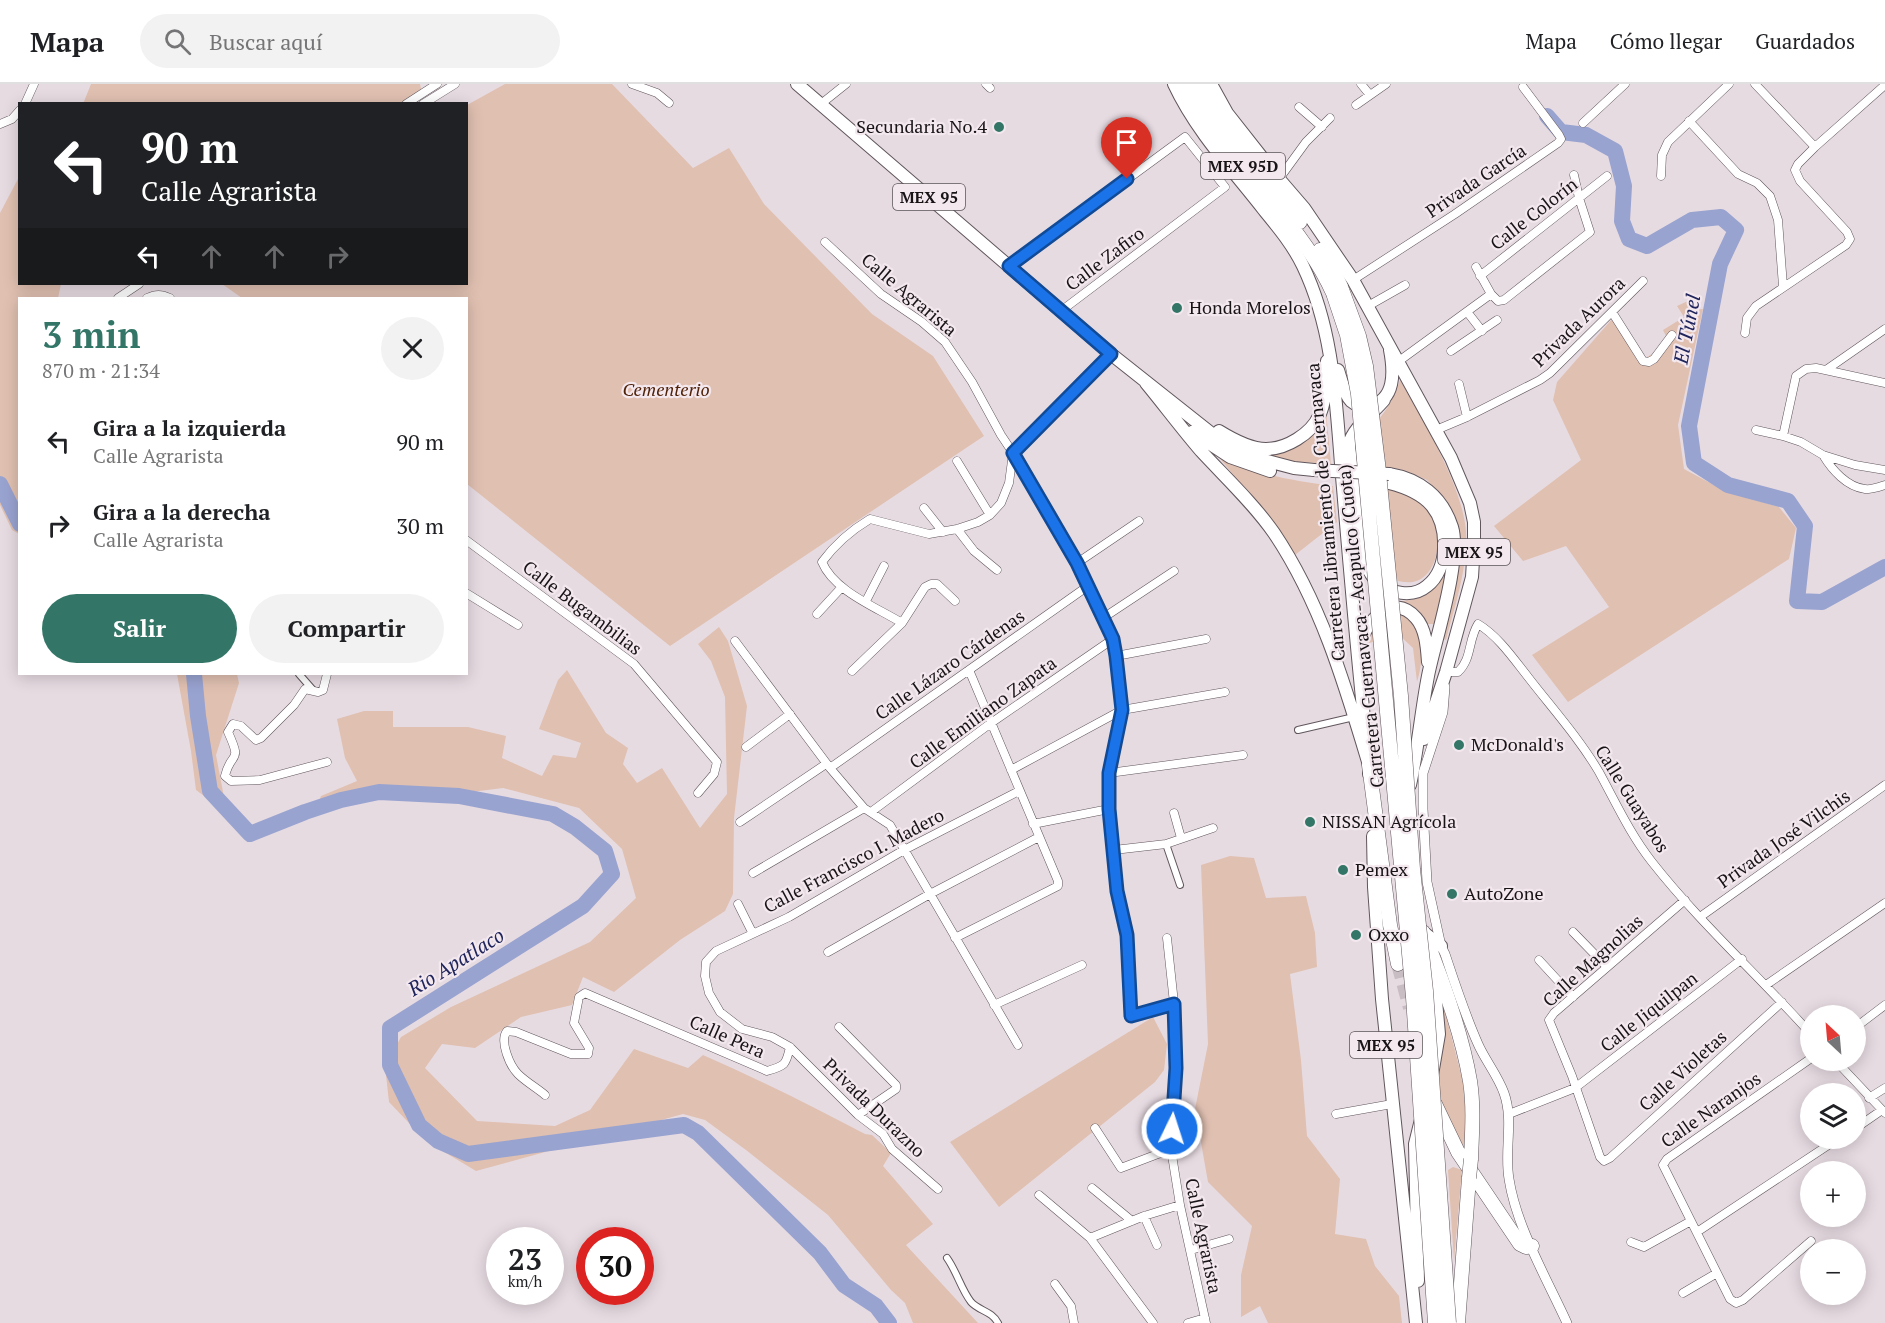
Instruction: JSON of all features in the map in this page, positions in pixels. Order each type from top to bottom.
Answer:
[{"type":"highway","name":"Carretera Cuernavaca - Acapulco (Cuota)","points":[[1185,84],[1193,102],[1211,127],[1331,265],[1351,309],[1366,366],[1399,674],[1413,870],[1426,991],[1449,1323]]},
{"type":"highway","name":"Carretera Cuernavaca - Acapulco (Cuota)","points":[[1198,84],[1220,121],[1288,206],[1310,243],[1339,308],[1347,335],[1358,394],[1412,985],[1433,1323]]},
{"type":"highway","points":[[1369,765],[1390,925],[1398,964]]},
{"type":"highway","points":[[1423,932],[1442,982],[1470,1081],[1472,1103],[1471,1159],[1458,1323]]},
{"type":"highway","points":[[1433,1323],[1438,1236],[1438,1162],[1432,1095],[1458,1152],[1520,1244],[1526,1247],[1532,1246]]},
{"type":"main road","name":"MEX 95","points":[[796,84],[1111,354],[1212,434],[1232,448],[1276,464],[1314,474]]},
{"type":"main road","name":"Carretera Libramiento de Cuernavaca","points":[[1174,84],[1203,135],[1287,239],[1311,283],[1324,323],[1334,373],[1357,651],[1369,765]]},
{"type":"main road","name":"MEX 95","points":[[1211,84],[1227,113],[1304,208],[1353,280],[1436,430],[1470,503],[1474,522],[1472,577],[1446,672],[1413,771]]},
{"type":"main road","points":[[1324,323],[1349,400],[1366,406],[1384,400]]},
{"type":"main road","points":[[1181,425],[1230,457],[1277,473],[1314,474],[1389,478],[1414,491],[1432,506],[1442,525],[1443,554],[1436,577],[1429,586],[1419,591],[1409,594],[1389,589],[1377,582],[1365,563],[1361,549],[1349,444],[1356,428],[1364,423],[1390,390],[1392,378],[1389,343]]},
{"type":"main road","points":[[1178,406],[1220,432],[1243,443],[1266,449],[1285,444],[1304,434],[1318,418],[1323,405],[1328,345]]},
{"type":"main road","name":"MEX 95","points":[[1146,383],[1199,449],[1251,503],[1288,557],[1308,595],[1337,661],[1369,765],[1382,999],[1418,1323]]},
{"type":"main road","name":"MEX 95","points":[[1389,478],[1414,480],[1433,494],[1446,514],[1454,535],[1449,585],[1429,672],[1405,814],[1404,855],[1423,932],[1436,1001],[1439,1034],[1434,1066],[1415,1144],[1418,1323]]},
{"type":"main road","points":[[1357,651],[1363,631],[1378,614],[1397,608],[1407,610],[1423,629],[1429,672]]},
{"type":"main road","points":[[1423,932],[1441,946]]},
{"type":"street","points":[[26,102],[34,84]]},
{"type":"street","points":[[409,102],[437,84]]},
{"type":"street","points":[[426,102],[455,84]]},
{"type":"street","points":[[632,84],[657,93],[669,103]]},
{"type":"street","points":[[821,104],[846,84]]},
{"type":"street","points":[[1362,84],[1370,95]]},
{"type":"street","points":[[1356,105],[1386,84]]},
{"type":"street","points":[[1583,123],[1625,84]]},
{"type":"street","points":[[1661,176],[1662,154],[1668,142],[1729,84]]},
{"type":"street","points":[[1755,84],[1815,147]]},
{"type":"street","points":[[1745,333],[1747,318],[1756,306],[1846,245],[1850,239],[1847,232],[1800,181],[1795,170],[1815,147],[1885,84]]},
{"type":"street","name":"Privada García","points":[[1353,280],[1455,214],[1558,143],[1561,139],[1559,135],[1523,87]]},
{"type":"street","points":[[1299,107],[1322,127]]},
{"type":"street","points":[[0,124],[12,119],[18,112]]},
{"type":"street","points":[[1279,179],[1293,159],[1330,118]]},
{"type":"street","points":[[1689,121],[1737,174],[1756,183],[1770,196],[1778,220],[1783,286]]},
{"type":"street","name":"Calle Zafiro","points":[[1009,266],[1185,137],[1226,187],[1061,311]]},
{"type":"street","points":[[1574,175],[1579,198]]},
{"type":"street","name":"Calle Colorín","points":[[1480,276],[1607,176]]},
{"type":"street","name":"Calle Colorín","points":[[1476,267],[1491,294],[1498,301],[1504,300],[1590,232],[1579,198]]},
{"type":"street","name":"Calle Agrarista","points":[[825,242],[881,294],[922,322],[945,342],[972,382],[1000,435],[1013,453],[1077,563],[1113,639],[1122,710],[1109,773],[1109,809],[1117,891],[1127,935],[1131,1016],[1174,1004],[1176,1068],[1171,1149],[1180,1205],[1205,1321]]},
{"type":"street","name":"Privada Aurora","points":[[1436,430],[1467,417],[1545,377],[1643,281]]},
{"type":"street","points":[[120,297],[138,285]]},
{"type":"street","points":[[1368,306],[1405,285]]},
{"type":"street","points":[[150,297],[161,294],[168,297]]},
{"type":"street","points":[[1399,361],[1468,313],[1491,294]]},
{"type":"street","points":[[1612,312],[1643,361],[1649,362],[1654,359],[1672,335]]},
{"type":"street","points":[[1468,313],[1482,332]]},
{"type":"street","points":[[1451,351],[1497,320]]},
{"type":"street","points":[[1826,370],[1885,329]]},
{"type":"street","points":[[902,623],[841,588],[827,574],[822,562],[834,545],[850,530],[870,519],[929,534],[957,529],[990,515],[1001,503],[1009,483],[1013,453],[1111,354]]},
{"type":"street","points":[[1783,436],[1796,376],[1806,369],[1816,368],[1885,383]]},
{"type":"street","points":[[1459,384],[1467,417]]},
{"type":"street","points":[[1756,430],[1801,442],[1823,455],[1855,465],[1885,470]]},
{"type":"street","points":[[1823,455],[1830,467],[1848,483],[1865,489],[1885,485]]},
{"type":"street","points":[[957,461],[990,515]]},
{"type":"street","points":[[924,508],[943,532]]},
{"type":"street","points":[[1077,563],[1139,521]]},
{"type":"street","points":[[957,529],[974,551],[997,570]]},
{"type":"street","name":"Calle Bugambilias","points":[[468,543],[634,664],[717,762],[714,774],[698,794]]},
{"type":"street","points":[[866,601],[884,566]]},
{"type":"street","points":[[1103,618],[1174,571]]},
{"type":"street","points":[[852,671],[902,623],[925,587],[937,584],[955,601]]},
{"type":"street","name":"Calle Lázaro Cárdenas","points":[[740,822],[828,766],[1088,586]]},
{"type":"street","points":[[817,614],[841,588]]},
{"type":"street","points":[[468,594],[518,625]]},
{"type":"street","name":"Calle Guayabos","points":[[1446,672],[1458,672],[1465,665],[1474,631],[1478,624],[1486,628],[1509,653],[1575,737],[1598,772],[1631,834],[1653,863],[1700,917],[1800,1022]]},
{"type":"street","name":"Calle Emiliano Zapata","points":[[753,873],[868,810],[1113,639]]},
{"type":"street","points":[[1116,656],[1206,639]]},
{"type":"street","points":[[735,641],[828,766],[868,810],[890,825],[1018,1045]]},
{"type":"street","points":[[955,938],[1058,886],[1058,881],[969,670]]},
{"type":"street","points":[[1446,672],[1443,712],[1423,773],[1422,809],[1427,882],[1441,946],[1464,1011],[1479,1047],[1503,1092],[1509,1114],[1508,1177],[1512,1194],[1532,1246],[1567,1323]]},
{"type":"street","points":[[300,675],[313,690]]},
{"type":"street","points":[[327,675],[323,690],[318,692],[306,689],[266,735],[256,741],[241,726],[233,724],[228,732],[236,751],[236,757],[227,768],[225,776],[231,781],[260,780],[327,762]]},
{"type":"street","points":[[1011,770],[1122,710],[1225,692]]},
{"type":"street","points":[[746,747],[790,714]]},
{"type":"street","points":[[1298,730],[1354,717]]},
{"type":"street","points":[[1109,773],[1243,755]]},
{"type":"street","name":"Privada José Vilchis","points":[[1700,917],[1885,785]]},
{"type":"street","name":"Calle Francisco I. Madero","points":[[706,962],[716,951],[752,932],[789,917],[904,850],[1019,791]]},
{"type":"street","points":[[1033,824],[1109,809]]},
{"type":"street","points":[[1174,813],[1181,838]]},
{"type":"street","points":[[1114,850],[1166,844],[1213,828]]},
{"type":"street","points":[[828,952],[930,894],[1039,837]]},
{"type":"street","points":[[1166,844],[1180,885]]},
{"type":"street","name":"Calle Magnolias","points":[[1575,1088],[1549,1020],[1554,1013],[1685,900]]},
{"type":"street","points":[[1766,985],[1885,903]]},
{"type":"street","points":[[738,904],[752,932]]},
{"type":"street","points":[[1573,932],[1607,967]]},
{"type":"street","points":[[1167,938],[1174,1004]]},
{"type":"street","name":"Calle Jiquilpan","points":[[1509,1114],[1575,1088],[1742,959]]},
{"type":"street","points":[[1539,960],[1573,997]]},
{"type":"street","name":"Calle Pera","points":[[545,1095],[517,1073],[503,1043],[504,1035],[507,1031],[516,1032],[571,1054],[588,1054],[589,1048],[574,1023],[579,997],[585,993],[767,1071],[781,1067],[786,1062],[790,1047],[772,1037],[742,1029],[720,1012],[709,993],[705,976],[706,962]]},
{"type":"street","points":[[994,1005],[1082,965]]},
{"type":"street","name":"Calle Violetas","points":[[1575,1088],[1600,1157],[1604,1161],[1782,1002]]},
{"type":"street","points":[[1866,1019],[1885,1005]]},
{"type":"street","points":[[839,1027],[896,1085],[896,1089],[858,1115]]},
{"type":"street","name":"Privada Durazno","points":[[790,1047],[858,1115],[883,1134],[892,1149],[938,1189]]},
{"type":"street","name":"Calle Naranjos","points":[[1800,1066],[1667,1159],[1663,1165],[1730,1299],[1736,1303],[1743,1300],[1800,1251]]},
{"type":"street","points":[[1845,1071],[1883,1112],[1866,1122]]},
{"type":"street","points":[[1869,1098],[1885,1088]]},
{"type":"street","points":[[1336,1114],[1392,1104]]},
{"type":"street","points":[[1095,1128],[1121,1168],[1171,1149]]},
{"type":"street","points":[[1696,1232],[1822,1149]]},
{"type":"street","points":[[1092,1188],[1132,1221]]},
{"type":"street","points":[[1039,1195],[1090,1238],[1153,1323]]},
{"type":"street","points":[[1090,1238],[1144,1216],[1180,1205]]},
{"type":"street","points":[[1144,1216],[1157,1245]]},
{"type":"street","points":[[1631,1242],[1644,1246],[1691,1221]]},
{"type":"street","points":[[1191,1250],[1229,1239]]},
{"type":"street","points":[[947,1258],[973,1305],[994,1316],[998,1323]]},
{"type":"street","points":[[1683,1293],[1717,1273]]},
{"type":"street","points":[[1055,1284],[1071,1306],[1074,1323]]},
{"type":"street","points":[[1188,1323],[1205,1321]]},
{"type":"green space","points":[[91,84],[420,84],[421,89],[404,102],[84,102]]},
{"type":"green space","name":"Cementerio","points":[[505,84],[612,84],[693,168],[729,148],[764,204],[872,314],[933,356],[984,436],[670,646],[468,485],[468,297],[241,297],[223,285],[468,285],[468,104]]},
{"type":"green space","points":[[18,179],[18,285],[61,285],[58,297],[18,297],[18,533],[12,530],[0,505],[0,213]]},
{"type":"green space","points":[[1688,301],[1694,310],[1703,309],[1678,425],[1684,469],[1725,491],[1779,507],[1796,528],[1789,559],[1568,702],[1532,655],[1609,607],[1566,546],[1523,561],[1494,526],[1581,460],[1553,400],[1557,382],[1613,318],[1638,362],[1670,344],[1663,330],[1684,317],[1677,306]]},
{"type":"green space","points":[[1400,380],[1440,453],[1463,513],[1466,531],[1465,559],[1446,640],[1441,638],[1453,584],[1444,499],[1427,480],[1413,474],[1400,469],[1357,465],[1355,450],[1357,441],[1385,412]]},
{"type":"green space","points":[[1326,411],[1331,464],[1284,461],[1261,454],[1275,454]]},
{"type":"green space","points":[[1218,456],[1274,476],[1333,486],[1337,522],[1295,555]]},
{"type":"green space","points":[[1360,488],[1396,490],[1411,496],[1425,507],[1433,519],[1437,533],[1434,563],[1426,575],[1415,581],[1399,581],[1380,572]]},
{"type":"green space","points":[[1445,575],[1435,624],[1427,624],[1412,608],[1391,602],[1416,599],[1428,593]]},
{"type":"green space","points":[[1400,614],[1415,626],[1419,634],[1422,653],[1417,682],[1413,648],[1399,635],[1365,644],[1369,632],[1386,616]]},
{"type":"green space","points":[[719,627],[728,641],[747,706],[734,818],[733,894],[725,911],[680,940],[614,992],[583,977],[572,1005],[521,1017],[475,1048],[442,1044],[425,1068],[477,1121],[555,1126],[590,1110],[634,1049],[688,1068],[703,1055],[865,1134],[872,1135],[891,1153],[883,1166],[933,1224],[906,1245],[978,1323],[913,1323],[905,1303],[891,1290],[828,1215],[705,1120],[683,1114],[476,1171],[426,1141],[389,1102],[385,1066],[401,1037],[451,1007],[590,942],[636,898],[622,849],[579,808],[503,788],[455,794],[329,801],[318,804],[321,796],[357,781],[345,758],[337,719],[364,711],[393,711],[393,727],[468,727],[506,736],[502,758],[542,776],[553,755],[576,758],[581,743],[539,729],[558,680],[567,670],[606,733],[628,748],[623,764],[637,783],[662,768],[700,828],[727,794],[725,697],[711,661],[698,644]]},
{"type":"green space","points":[[177,675],[237,675],[239,683],[216,755],[227,813],[196,790]]},
{"type":"green space","points":[[1230,856],[1254,858],[1266,898],[1306,896],[1315,933],[1317,967],[1290,974],[1301,1060],[1307,1136],[1340,1179],[1335,1234],[1366,1239],[1375,1266],[1399,1296],[1402,1323],[1268,1323],[1260,1306],[1241,1317],[1241,1275],[1252,1226],[1208,1182],[1195,1109],[1208,1044],[1201,865]]},
{"type":"green space","points":[[1441,996],[1463,1082],[1466,1115],[1465,1151],[1435,1090]]},
{"type":"green space","points":[[1153,1017],[1167,1044],[1164,1070],[1155,1082],[999,1207],[950,1142]]},
{"type":"green space","points":[[1453,1167],[1462,1170],[1454,1261],[1448,1170]]},
{"type":"waterway","name":"El Túnel","points":[[1547,116],[1561,132],[1586,135],[1615,151],[1624,186],[1622,221],[1629,239],[1647,246],[1692,220],[1721,217],[1736,230],[1720,264],[1689,426],[1694,463],[1728,485],[1788,501],[1805,526],[1797,601],[1822,602],[1885,567]]},
{"type":"waterway","name":"Rio Apatlaco","points":[[0,484],[18,520]]},
{"type":"waterway","name":"Rio Apatlaco","points":[[194,675],[210,791],[250,834],[341,800],[379,792],[459,796],[553,814],[575,827],[605,851],[612,874],[583,906],[390,1028],[390,1065],[419,1125],[438,1141],[468,1154],[684,1125],[698,1133],[820,1253],[844,1285],[876,1306],[889,1323]]},
{"type":"tunnel","points":[[1398,964],[1410,1008]]},
{"type":"place","name":"Secundaria No.4","points":[[999,127]]},
{"type":"place","name":"Honda Morelos","points":[[1177,308]]},
{"type":"place","name":"McDonald's","points":[[1459,745]]},
{"type":"place","name":"NISSAN Agrícola","points":[[1310,822]]},
{"type":"place","name":"Pemex","points":[[1343,870]]},
{"type":"place","name":"AutoZone","points":[[1452,894]]},
{"type":"place","name":"Oxxo","points":[[1356,935]]},
{"type":"route","points":[[1127,179],[1009,266],[1111,354],[1013,453],[1077,563],[1113,639],[1122,710],[1109,773],[1109,809],[1117,891],[1127,935],[1131,1016],[1174,1004],[1176,1068],[1172,1129]]}]
